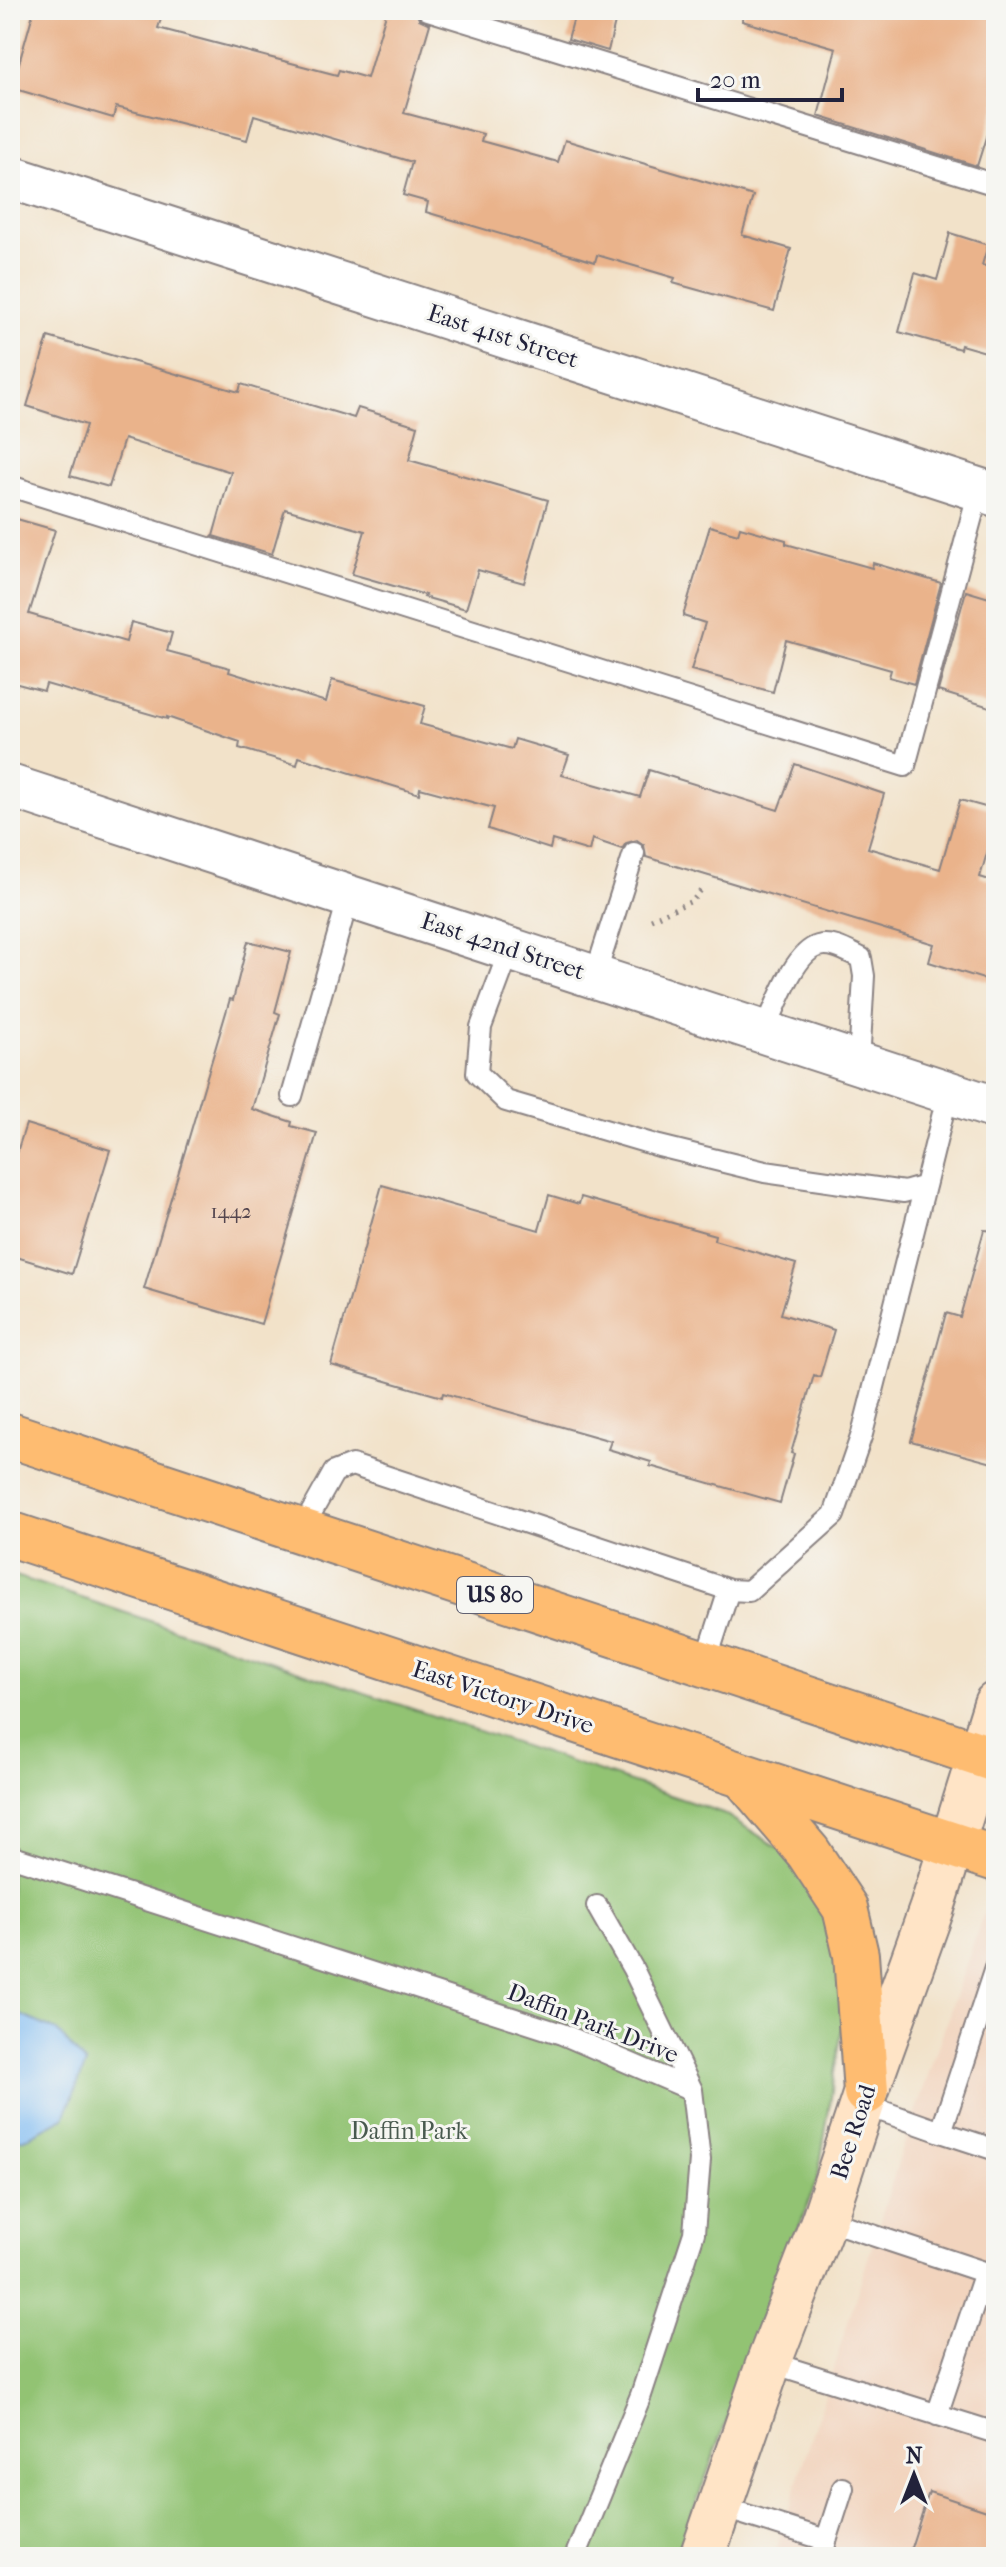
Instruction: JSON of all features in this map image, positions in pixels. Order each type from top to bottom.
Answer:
[{"type":"main road","name":"US 80","points":[[10,1435],[988,1758]]},
{"type":"main road","name":"East Victory Drive","points":[[10,1534],[996,1859]]},
{"type":"main road","name":"Bee Road","points":[[702,2557],[769,2362],[824,2219],[952,1844],[988,1758],[996,1704]]},
{"type":"main road","points":[[743,1776],[808,1852],[845,1908],[856,1955],[864,2098]]},
{"type":"street","name":"East 41st Street","points":[[10,177],[988,493]]},
{"type":"street","name":"East 42nd Street","points":[[10,786],[996,1108]]},
{"type":"lane","points":[[428,10],[996,185]]},
{"type":"lane","points":[[10,486],[905,766],[988,493]]},
{"type":"lane","points":[[610,980],[634,853]]},
{"type":"lane","points":[[292,1096],[349,896]]},
{"type":"lane","points":[[764,1032],[799,959],[818,946],[839,947],[861,958],[864,976],[859,1063]]},
{"type":"lane","points":[[510,949],[481,1027],[477,1073],[506,1101],[659,1146],[765,1172],[904,1192],[925,1186]]},
{"type":"lane","points":[[301,1531],[334,1472],[352,1465],[729,1590],[749,1591],[834,1515],[862,1434],[948,1093]]},
{"type":"lane","points":[[705,1665],[729,1590]]},
{"type":"lane","name":"Daffin Park Drive","points":[[10,1856],[562,2034],[692,2090],[700,2160],[694,2233],[641,2395],[575,2557]]},
{"type":"lane","points":[[597,1906],[633,1969],[692,2090]]},
{"type":"lane","points":[[941,2132],[996,1965]]},
{"type":"lane","points":[[864,2098],[941,2132],[996,2150]]},
{"type":"lane","points":[[824,2219],[990,2274],[937,2415]]},
{"type":"lane","points":[[769,2362],[996,2433]]},
{"type":"lane","points":[[718,2506],[824,2549],[843,2488]]},
{"type":"path","points":[[610,980],[644,925],[656,915],[692,901],[704,887]]},
{"type":"shaded area","points":[[993,1886],[996,1887],[996,2557],[774,2557],[899,2160]]},
{"type":"green space","name":"Daffin Park","points":[[10,1574],[723,1813],[788,1854],[832,1916],[847,1998],[818,2177],[676,2557],[10,2557]]},
{"type":"water","points":[[10,2010],[57,2031],[86,2064],[64,2118],[24,2139],[10,2140]]},
{"type":"building","points":[[34,10],[164,10],[158,28],[337,75],[339,70],[367,78],[387,10],[415,10],[419,19],[430,24],[404,113],[483,134],[481,141],[558,162],[565,140],[753,196],[742,235],[791,249],[774,311],[673,283],[675,278],[597,255],[595,262],[426,212],[428,202],[403,195],[412,162],[254,115],[247,140],[116,107],[113,118],[12,88]]},
{"type":"building","points":[[576,10],[618,10],[608,51],[568,39]]},
{"type":"building","points":[[743,10],[996,10],[996,105],[977,166],[818,116],[836,48],[742,21]]},
{"type":"building","points":[[950,233],[988,245],[982,265],[996,269],[996,355],[961,345],[960,349],[899,332],[915,273],[937,280]]},
{"type":"building","points":[[48,337],[239,392],[241,384],[354,418],[358,408],[418,426],[409,460],[548,500],[524,583],[478,570],[466,609],[424,597],[352,574],[365,531],[285,509],[272,554],[213,536],[231,472],[124,439],[109,487],[70,476],[86,425],[27,406]]},
{"type":"building","points":[[10,517],[55,530],[29,614],[126,642],[131,622],[172,633],[167,651],[230,668],[229,672],[326,702],[332,680],[425,706],[420,724],[512,749],[515,739],[569,755],[562,775],[640,797],[649,770],[778,810],[795,764],[884,794],[868,848],[940,869],[960,800],[996,810],[996,822],[980,877],[996,882],[996,983],[929,962],[934,944],[646,857],[644,845],[637,840],[626,843],[622,849],[592,839],[589,851],[552,840],[550,849],[488,829],[494,808],[420,788],[419,794],[299,757],[297,765],[239,748],[240,742],[167,717],[46,684],[44,691],[10,682]]},
{"type":"building","points":[[710,526],[738,534],[740,527],[786,540],[786,544],[872,568],[873,563],[941,583],[914,684],[889,677],[891,670],[786,640],[773,692],[691,670],[705,623],[683,616]]},
{"type":"building","points":[[966,591],[996,600],[996,709],[938,691]]},
{"type":"building","points":[[248,941],[291,952],[275,1012],[280,1014],[252,1109],[292,1122],[291,1126],[317,1133],[261,1324],[144,1289],[230,999],[233,1000]]},
{"type":"building","points":[[26,1124],[110,1150],[72,1274],[10,1255],[10,1174]]},
{"type":"building","points":[[382,1185],[539,1230],[549,1195],[579,1204],[581,1197],[715,1235],[714,1240],[796,1264],[781,1314],[834,1330],[820,1377],[814,1375],[780,1503],[650,1466],[651,1462],[608,1449],[611,1441],[331,1365]]},
{"type":"building","points":[[984,1230],[996,1231],[996,1464],[911,1441],[946,1313],[960,1317]]},
{"type":"building","points":[[929,2492],[996,2514],[996,2557],[908,2557]]}]
